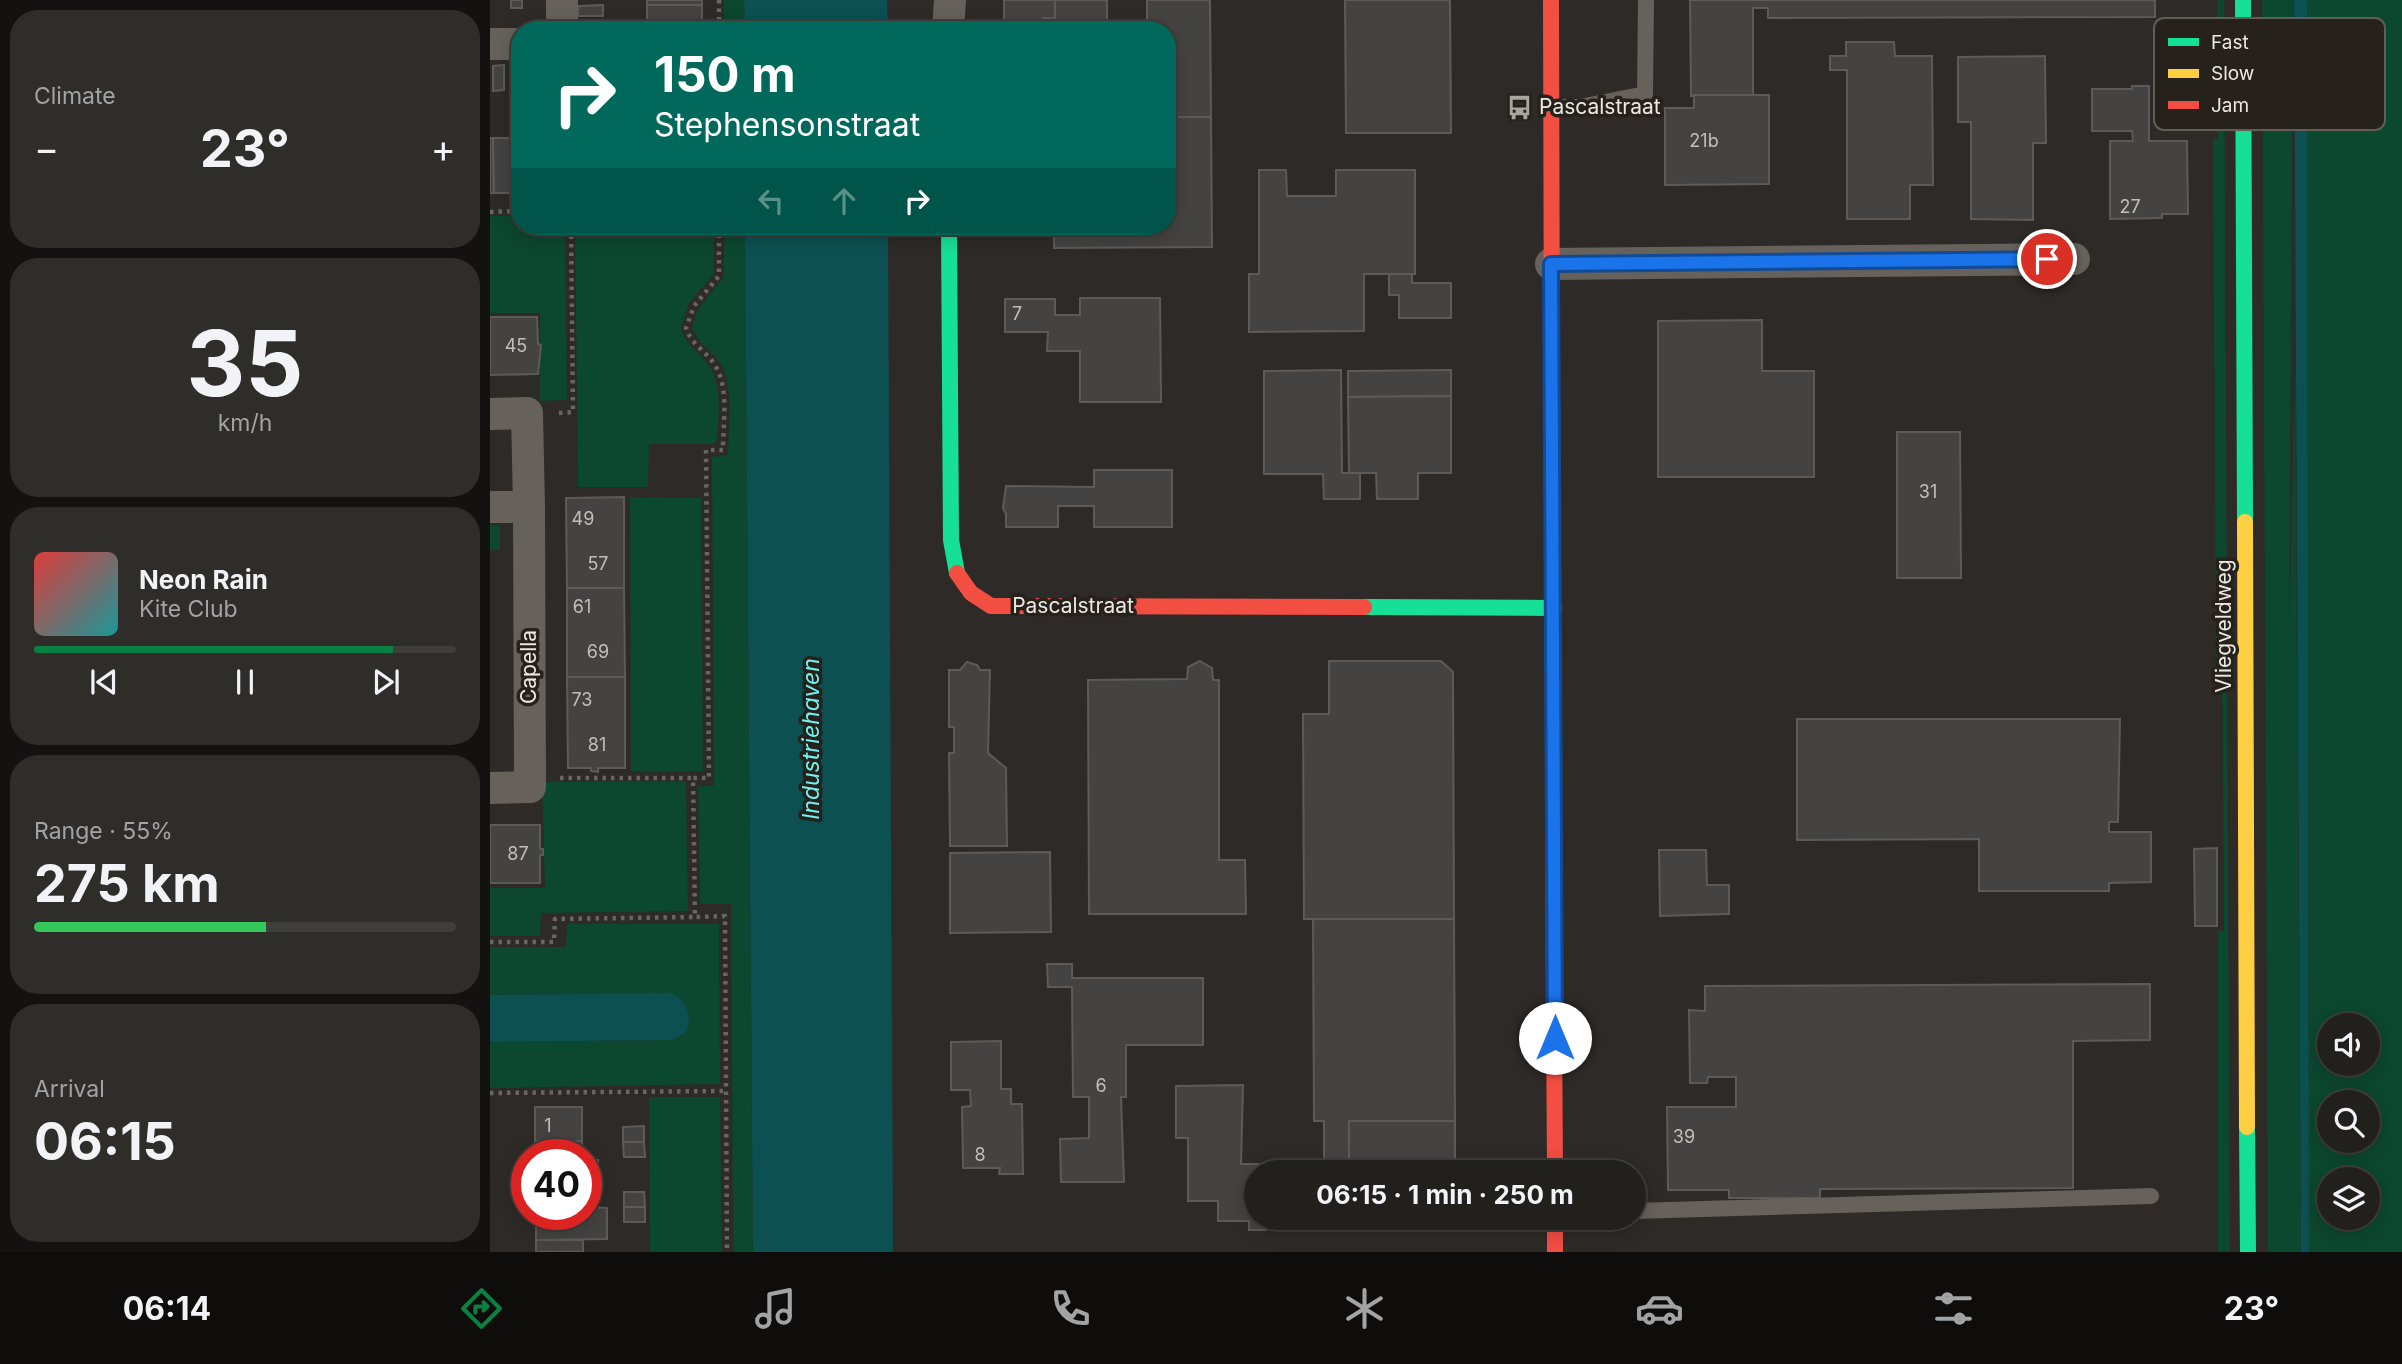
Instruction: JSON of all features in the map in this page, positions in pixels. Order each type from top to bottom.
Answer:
[{"type":"street","points":[[562,0],[562,21]]},
{"type":"street","points":[[949,21],[950,0]]},
{"type":"street","points":[[1551,0],[1555,1160]]},
{"type":"street","name":"Vliegveldweg","points":[[2243,0],[2243,18]]},
{"type":"street","points":[[490,44],[511,44]]},
{"type":"street","name":"Vliegveldweg","points":[[2244,130],[2248,1252]]},
{"type":"street","name":"Pascalstraat","points":[[948,235],[951,540],[954,574],[972,595],[991,606],[1554,608]]},
{"type":"street","points":[[1551,264],[2074,259]]},
{"type":"street","points":[[490,414],[527,414]]},
{"type":"street","name":"Capella","points":[[527,414],[530,778]]},
{"type":"street","points":[[490,508],[529,507]]},
{"type":"street","points":[[490,788],[530,787],[530,778]]},
{"type":"street","points":[[1555,1230],[1555,1252]]},
{"type":"lane","points":[[1552,107],[1580,107],[1645,94],[1646,0]]},
{"type":"lane","points":[[1646,1211],[2151,1196]]},
{"type":"path","points":[[719,0],[719,21]]},
{"type":"path","points":[[490,212],[511,211]]},
{"type":"path","points":[[527,414],[573,412],[570,235]]},
{"type":"path","points":[[530,778],[709,778],[706,450],[723,450],[722,388],[717,368],[688,334],[687,321],[694,306],[719,276],[719,235]]},
{"type":"path","points":[[692,778],[695,917]]},
{"type":"path","points":[[490,942],[554,942],[555,919],[725,916],[727,1252]]},
{"type":"path","points":[[490,1093],[726,1091]]},
{"type":"green space","points":[[724,0],[744,0],[745,21],[724,21]]},
{"type":"green space","points":[[2217,0],[2224,0],[2224,18],[2217,18]]},
{"type":"green space","points":[[2262,0],[2293,0],[2293,18],[2262,18]]},
{"type":"green space","points":[[2307,0],[2402,0],[2402,1252],[2309,1252],[2307,130],[2385,130],[2385,18],[2307,18]]},
{"type":"green space","points":[[2218,130],[2225,130],[2230,1252],[2218,1252],[2218,931],[2224,931],[2222,663],[2216,663],[2213,139],[2218,139]]},
{"type":"green space","points":[[2263,130],[2292,130],[2289,643],[2295,357],[2301,1252],[2268,1252]]},
{"type":"green space","points":[[490,216],[511,216],[511,235],[565,235],[567,400],[540,401],[540,313],[490,313]]},
{"type":"green space","points":[[575,235],[714,235],[714,274],[689,303],[681,328],[715,377],[719,404],[717,441],[712,444],[649,444],[648,487],[578,487]]},
{"type":"green space","points":[[725,235],[745,235],[753,1252],[733,1252],[731,904],[700,904],[698,786],[714,786],[712,457],[728,455],[730,410],[726,376],[722,366],[697,338],[692,327],[698,309],[723,278]]},
{"type":"green space","points":[[630,497],[701,498],[703,771],[631,771]]},
{"type":"green space","points":[[490,525],[500,526],[500,550],[490,550]]},
{"type":"green space","points":[[686,781],[688,911],[541,913],[540,936],[490,936],[490,888],[545,888],[542,782]]},
{"type":"green space","points":[[567,924],[719,924],[720,1084],[490,1088],[490,1042],[672,1040],[672,993],[490,995],[490,947],[566,947]]},
{"type":"green space","points":[[649,1097],[720,1097],[722,1252],[650,1252]]},
{"type":"water","points":[[744,0],[887,0],[888,21],[745,21]]},
{"type":"water","points":[[2294,0],[2307,0],[2307,18],[2294,18]]},
{"type":"water","points":[[2295,130],[2307,130],[2309,1252],[2301,1252]]},
{"type":"water","name":"Industriehaven","points":[[745,235],[888,235],[893,1252],[753,1252]]},
{"type":"water","points":[[672,993],[685,1005],[689,1019],[687,1031],[672,1040],[490,1042],[490,995]]},
{"type":"building","points":[[511,0],[522,0],[522,8],[511,8]]},
{"type":"building","points":[[647,0],[702,0],[702,5],[647,5]]},
{"type":"building","points":[[1004,0],[1055,0],[1055,18],[1043,18],[1043,21],[1004,21]]},
{"type":"building","points":[[1055,0],[1107,0],[1107,21],[1055,21]]},
{"type":"building","points":[[1147,0],[1210,0],[1211,117],[1176,117],[1176,21],[1147,21]]},
{"type":"building","points":[[1345,0],[1450,0],[1451,133],[1346,133]]},
{"type":"building","points":[[1690,0],[2155,0],[2155,17],[1768,18],[1768,8],[1753,8],[1753,95],[1691,96]]},
{"type":"building","points":[[603,5],[603,16],[578,16],[578,6]]},
{"type":"building","points":[[647,5],[702,5],[702,21],[647,21]]},
{"type":"building","points":[[1846,42],[1894,42],[1895,56],[1932,56],[1933,185],[1910,185],[1910,219],[1847,219],[1847,70],[1830,70],[1830,56],[1846,56]]},
{"type":"building","points":[[2045,56],[2046,143],[2033,143],[2033,220],[1971,219],[1971,122],[1958,122],[1958,57]]},
{"type":"building","points":[[504,65],[504,90],[493,91],[493,66]]},
{"type":"building","points":[[2132,86],[2149,86],[2149,141],[2187,141],[2188,214],[2162,214],[2162,218],[2110,219],[2110,141],[2133,141],[2132,131],[2092,131],[2092,89],[2132,89]]},
{"type":"building","points":[[1694,95],[1769,95],[1769,184],[1665,185],[1665,108],[1694,108]]},
{"type":"building","points":[[1176,117],[1211,117],[1212,247],[1054,248],[1054,235],[1176,235]]},
{"type":"building","points":[[490,138],[493,138],[494,193],[490,193]]},
{"type":"building","points":[[493,138],[511,138],[511,193],[494,193]]},
{"type":"building","points":[[1259,170],[1286,170],[1287,196],[1336,196],[1336,170],[1415,170],[1415,274],[1364,274],[1364,331],[1249,332],[1249,274],[1259,274]]},
{"type":"building","points":[[1389,274],[1412,274],[1412,283],[1451,283],[1451,318],[1399,318],[1399,295],[1389,295]]},
{"type":"building","points":[[1080,298],[1160,298],[1161,402],[1080,402],[1080,351],[1047,351],[1048,332],[1005,332],[1005,299],[1055,299],[1055,315],[1080,315]]},
{"type":"building","points":[[490,317],[537,317],[538,344],[541,345],[538,374],[490,375]]},
{"type":"building","points":[[1762,320],[1762,371],[1814,371],[1814,477],[1658,477],[1658,321]]},
{"type":"building","points":[[1341,370],[1342,473],[1360,473],[1360,499],[1324,499],[1323,474],[1264,474],[1264,371]]},
{"type":"building","points":[[1451,370],[1451,396],[1348,397],[1348,371]]},
{"type":"building","points":[[1451,396],[1451,473],[1418,473],[1418,499],[1377,499],[1376,473],[1349,473],[1348,397]]},
{"type":"building","points":[[1897,432],[1960,432],[1961,578],[1897,578]]},
{"type":"building","points":[[1094,470],[1172,470],[1172,527],[1094,527],[1094,506],[1058,506],[1058,527],[1006,527],[1003,508],[1006,486],[1094,487]]},
{"type":"building","points":[[624,497],[624,588],[567,588],[566,498]]},
{"type":"building","points":[[567,588],[624,588],[625,677],[567,677]]},
{"type":"building","points":[[1200,661],[1212,668],[1213,680],[1219,680],[1219,860],[1245,860],[1246,914],[1089,914],[1088,680],[1187,679],[1188,667]]},
{"type":"building","points":[[1329,661],[1441,661],[1453,672],[1454,919],[1304,919],[1303,714],[1329,714]]},
{"type":"building","points":[[967,662],[977,665],[980,670],[990,670],[988,753],[1006,768],[1007,846],[950,846],[949,753],[954,753],[954,727],[949,727],[949,670],[960,670]]},
{"type":"building","points":[[567,677],[625,677],[625,768],[598,768],[598,772],[591,771],[591,768],[568,768]]},
{"type":"building","points":[[1797,719],[2120,719],[2118,822],[2109,822],[2109,832],[2151,832],[2151,882],[2109,883],[2109,891],[1979,891],[1979,839],[1797,840]]},
{"type":"building","points":[[490,825],[540,825],[540,849],[543,849],[543,855],[540,855],[540,883],[490,883]]},
{"type":"building","points":[[2217,848],[2217,926],[2195,926],[2194,849]]},
{"type":"building","points":[[1659,850],[1706,850],[1707,885],[1729,885],[1729,914],[1660,916]]},
{"type":"building","points":[[1050,852],[1051,932],[950,933],[950,853]]},
{"type":"building","points":[[1313,919],[1454,919],[1455,1121],[1349,1121],[1349,1160],[1324,1160],[1324,1121],[1314,1121]]},
{"type":"building","points":[[1047,964],[1072,964],[1072,978],[1203,978],[1203,1045],[1126,1045],[1126,1097],[1121,1097],[1124,1182],[1061,1182],[1060,1139],[1089,1138],[1089,1097],[1073,1097],[1072,987],[1048,987]]},
{"type":"building","points":[[2150,984],[2150,1040],[2073,1041],[2073,1188],[1820,1189],[1820,1198],[1729,1198],[1729,1190],[1668,1190],[1667,1107],[1736,1107],[1736,1077],[1708,1077],[1707,1083],[1690,1083],[1689,1010],[1705,1011],[1705,986]]},
{"type":"building","points":[[1001,1041],[1001,1089],[1011,1089],[1011,1104],[1022,1104],[1023,1174],[999,1174],[1000,1168],[963,1168],[962,1107],[971,1106],[970,1090],[951,1090],[951,1042]]},
{"type":"building","points":[[1243,1085],[1241,1164],[1244,1164],[1244,1221],[1218,1221],[1218,1201],[1188,1201],[1188,1138],[1176,1138],[1176,1086]]},
{"type":"building","points":[[535,1107],[582,1107],[582,1139],[535,1139]]},
{"type":"building","points":[[1349,1121],[1455,1121],[1455,1160],[1349,1160]]},
{"type":"building","points":[[644,1126],[644,1142],[623,1142],[623,1127]]},
{"type":"building","points":[[623,1142],[644,1142],[645,1157],[624,1157]]},
{"type":"building","points":[[624,1192],[644,1192],[645,1207],[624,1207]]},
{"type":"building","points":[[624,1207],[645,1207],[645,1222],[624,1222]]},
{"type":"building","points":[[602,1208],[607,1208],[607,1239],[536,1240],[536,1230],[602,1230]]},
{"type":"building","points":[[536,1240],[583,1240],[583,1252],[536,1252]]},
{"type":"traffic: fast","points":[[2243,0],[2243,18]]},
{"type":"traffic: fast","points":[[2243,130],[2245,522]]},
{"type":"traffic: fast","points":[[949,235],[951,540],[957,573]]},
{"type":"traffic: fast","points":[[1552,383],[1554,1017]]},
{"type":"traffic: fast","points":[[1364,607],[1554,608]]},
{"type":"traffic: fast","points":[[2247,1127],[2248,1252]]},
{"type":"traffic: slow","points":[[2245,522],[2247,1127]]},
{"type":"traffic: jam","points":[[1551,0],[1552,383]]},
{"type":"traffic: jam","points":[[957,573],[971,593],[991,606],[1364,607]]},
{"type":"traffic: jam","points":[[1554,1017],[1555,1160]]},
{"type":"traffic: jam","points":[[1555,1230],[1555,1252]]},
{"type":"place","name":"Pascalstraat","points":[[1519,107]]},
{"type":"route","points":[[1555,1038],[1551,264],[2047,259]]}]
